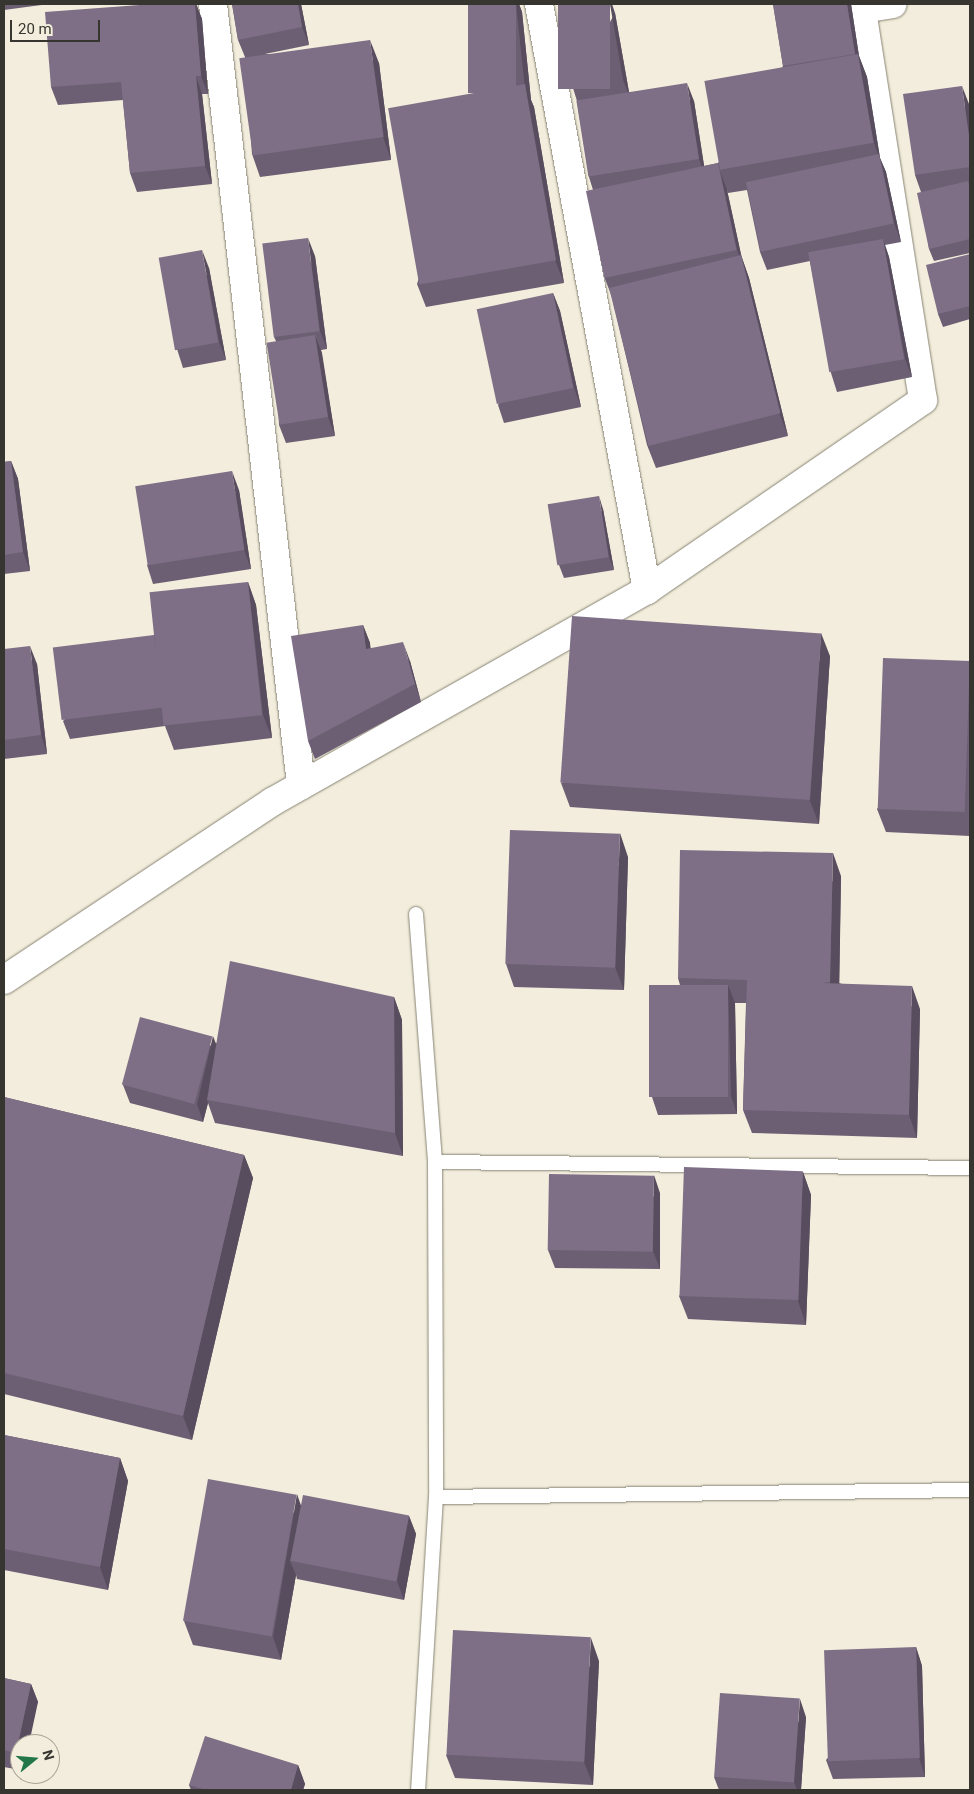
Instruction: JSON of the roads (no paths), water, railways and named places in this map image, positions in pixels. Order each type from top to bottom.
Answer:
[{"type":"street","points":[[213,4],[301,785]]},
{"type":"street","points":[[539,4],[647,590]]},
{"type":"street","points":[[4,980],[301,785],[647,590],[923,400],[862,7],[893,4]]},
{"type":"lane","points":[[416,914],[435,1162],[436,1497],[418,1790]]},
{"type":"lane","points":[[435,1162],[970,1168]]},
{"type":"lane","points":[[436,1497],[970,1490]]}]
